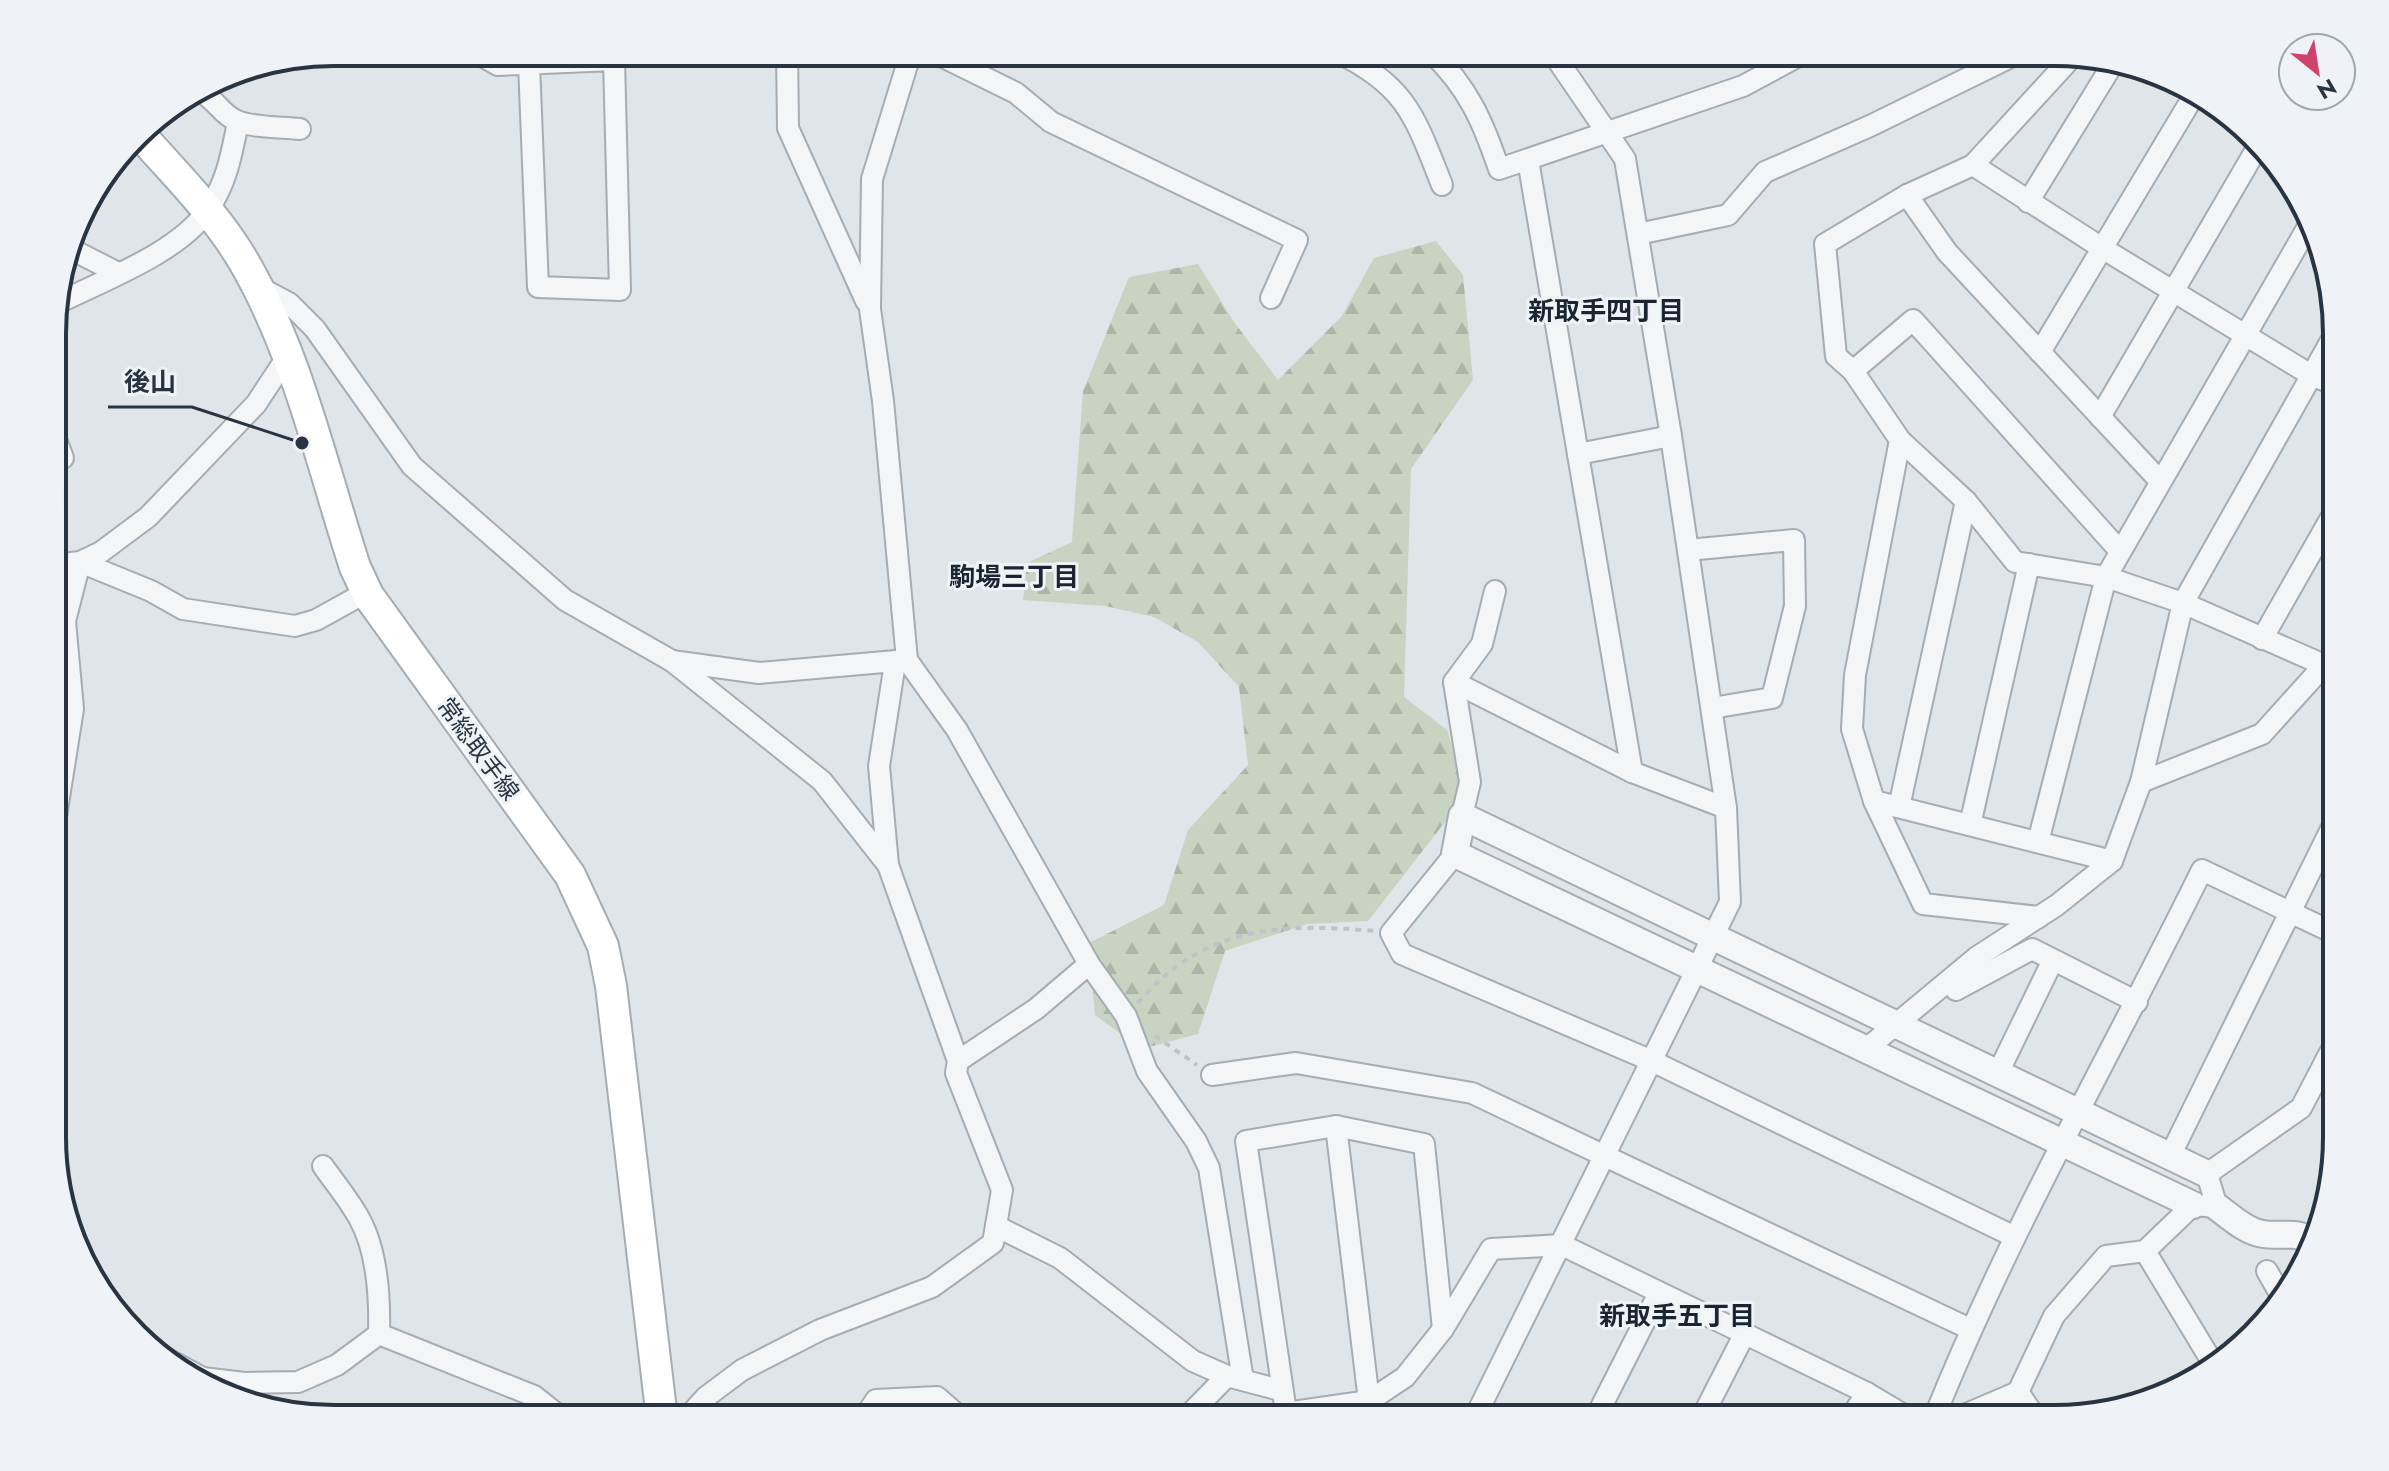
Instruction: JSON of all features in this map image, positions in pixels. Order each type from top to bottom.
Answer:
[{"type":"main road","name":"常総取手線","points":[[147,142],[228,237],[256,286],[287,357],[355,567],[368,595],[570,875],[603,946],[616,1019],[660,1405]]},
{"type":"street","points":[[529,66],[538,287],[620,290],[614,66]]},
{"type":"street","points":[[787,66],[788,128],[870,309]]},
{"type":"street","points":[[699,1405],[742,1370],[820,1330],[932,1287],[993,1243],[1002,1190],[956,1073],[958,1061],[888,865],[879,766],[901,662],[883,401],[870,309],[872,179],[907,66]]},
{"type":"street","points":[[961,66],[1016,93],[1051,122],[1297,240],[1271,298]]},
{"type":"street","points":[[1366,66],[1413,111],[1442,185]]},
{"type":"street","points":[[1446,66],[1481,115],[1499,169],[1743,86],[1780,66]]},
{"type":"street","points":[[1481,1404],[1730,902],[1726,808],[1712,708],[1625,159],[1562,66]]},
{"type":"street","points":[[1638,234],[1728,215],[1765,172],[1870,126],[1992,66]]},
{"type":"street","points":[[2063,66],[1973,165],[1907,195],[1825,244],[1836,356],[1853,371],[1900,440],[1966,501],[2015,562],[2106,577],[2183,603],[2262,639],[2322,656]]},
{"type":"street","points":[[2028,202],[2108,71]]},
{"type":"street","points":[[212,96],[222,111],[238,122],[300,129]]},
{"type":"street","points":[[2040,352],[2190,103]]},
{"type":"street","points":[[68,298],[170,245],[207,212],[230,163],[238,122]]},
{"type":"street","points":[[2100,417],[2253,154]]},
{"type":"street","points":[[1528,160],[1632,772]]},
{"type":"street","points":[[1973,165],[2102,248],[2322,379]]},
{"type":"street","points":[[1907,195],[1947,252],[2159,480]]},
{"type":"street","points":[[2038,842],[2106,577],[2159,480],[2304,234]]},
{"type":"street","points":[[79,253],[118,273]]},
{"type":"street","points":[[256,286],[289,303],[315,329],[412,466],[565,600],[672,661],[822,781],[888,865]]},
{"type":"street","points":[[1853,371],[1913,320],[2119,550]]},
{"type":"street","points":[[1865,1050],[1977,957],[2039,917],[2112,861],[2141,782],[2183,603],[2322,356]]},
{"type":"street","points":[[66,564],[80,562],[101,552],[148,517],[256,404],[287,357]]},
{"type":"street","points":[[1578,454],[1671,436]]},
{"type":"street","points":[[1900,440],[1855,675],[1852,729],[1874,801],[1923,904],[2039,917]]},
{"type":"street","points":[[1899,807],[1966,501]]},
{"type":"street","points":[[2262,639],[2322,534]]},
{"type":"street","points":[[1688,550],[1794,540],[1795,606],[1772,698],[1712,708]]},
{"type":"street","points":[[80,562],[151,591],[183,609],[295,626],[316,620],[354,599],[368,595]]},
{"type":"street","points":[[66,617],[80,562]]},
{"type":"street","points":[[1970,825],[2029,564]]},
{"type":"street","points":[[1495,591],[1482,644],[1454,682],[1470,782],[1455,854],[1391,933],[1402,954],[1652,1061],[2015,1237]]},
{"type":"street","points":[[66,632],[73,709],[66,753]]},
{"type":"street","points":[[672,661],[759,673],[901,662]]},
{"type":"street","points":[[901,662],[957,730],[1089,964],[1126,1016],[1147,1071],[1196,1141],[1209,1168],[1235,1378]]},
{"type":"street","points":[[2141,782],[2262,734],[2322,667]]},
{"type":"street","points":[[1454,682],[1632,772],[1726,808]]},
{"type":"street","points":[[1874,801],[2112,861]]},
{"type":"street","points":[[1462,816],[2207,1174]]},
{"type":"street","points":[[2169,1158],[2322,847]]},
{"type":"street","points":[[1455,854],[2060,1142],[2205,1206],[2247,1229],[2264,1234],[2303,1237]]},
{"type":"street","points":[[1940,1404],[1970,1329],[2060,1142],[2137,1002],[2202,870],[2322,927]]},
{"type":"street","points":[[1956,990],[2032,949],[2052,962],[2137,1002]]},
{"type":"street","points":[[1997,1075],[2052,962]]},
{"type":"street","points":[[958,1061],[1036,1009],[1089,964]]},
{"type":"street","points":[[1212,1075],[1296,1063],[1472,1093],[1605,1153],[1970,1329]]},
{"type":"street","points":[[2207,1174],[2301,1108],[2322,1068]]},
{"type":"street","points":[[1336,1126],[1370,1404]]},
{"type":"street","points":[[1283,1404],[1246,1141],[1336,1126],[1424,1144],[1443,1329]]},
{"type":"street","points":[[323,1166],[359,1218],[367,1238],[380,1306],[379,1334]]},
{"type":"street","points":[[1990,1404],[2018,1392],[2054,1316],[2106,1256],[2145,1251],[2205,1206],[2207,1174]]},
{"type":"street","points":[[996,1226],[1060,1258],[1193,1361],[1235,1378],[1280,1390]]},
{"type":"street","points":[[1377,1404],[1405,1377],[1443,1329],[1491,1249],[1562,1245],[1886,1404]]},
{"type":"street","points":[[2145,1251],[2209,1356]]},
{"type":"street","points":[[2267,1271],[2277,1288]]},
{"type":"street","points":[[1602,1404],[1659,1293]]},
{"type":"street","points":[[223,1380],[298,1382],[337,1365],[379,1334]]},
{"type":"street","points":[[379,1334],[534,1396],[545,1405]]},
{"type":"street","points":[[1709,1404],[1744,1335]]},
{"type":"street","points":[[1203,1405],[1235,1378]]},
{"type":"street","points":[[2018,1392],[2026,1404]]},
{"type":"street","points":[[1859,1404],[1867,1393]]},
{"type":"street","points":[[873,1405],[876,1400],[937,1397],[946,1405]]},
{"type":"path","points":[[1212,1075],[1126,1016],[1151,987],[1183,964],[1247,933],[1306,925],[1391,933]]},
{"type":"green space","points":[[1436,241],[1463,275],[1473,380],[1411,469],[1404,697],[1447,730],[1466,795],[1368,921],[1307,924],[1225,951],[1198,1034],[1141,1049],[1095,1015],[1089,943],[1164,905],[1188,830],[1248,765],[1239,687],[1198,642],[1154,617],[1105,606],[1023,600],[1027,563],[1072,542],[1083,391],[1129,277],[1198,264],[1234,322],[1278,380],[1342,316],[1374,258]]},
{"type":"place","name":"後山","points":[[302,443]]},
{"type":"district","name":"新取手四丁目","points":[[1606,311]]},
{"type":"district","name":"駒場三丁目","points":[[1014,577]]},
{"type":"district","name":"新取手五丁目","points":[[1677,1316]]}]
